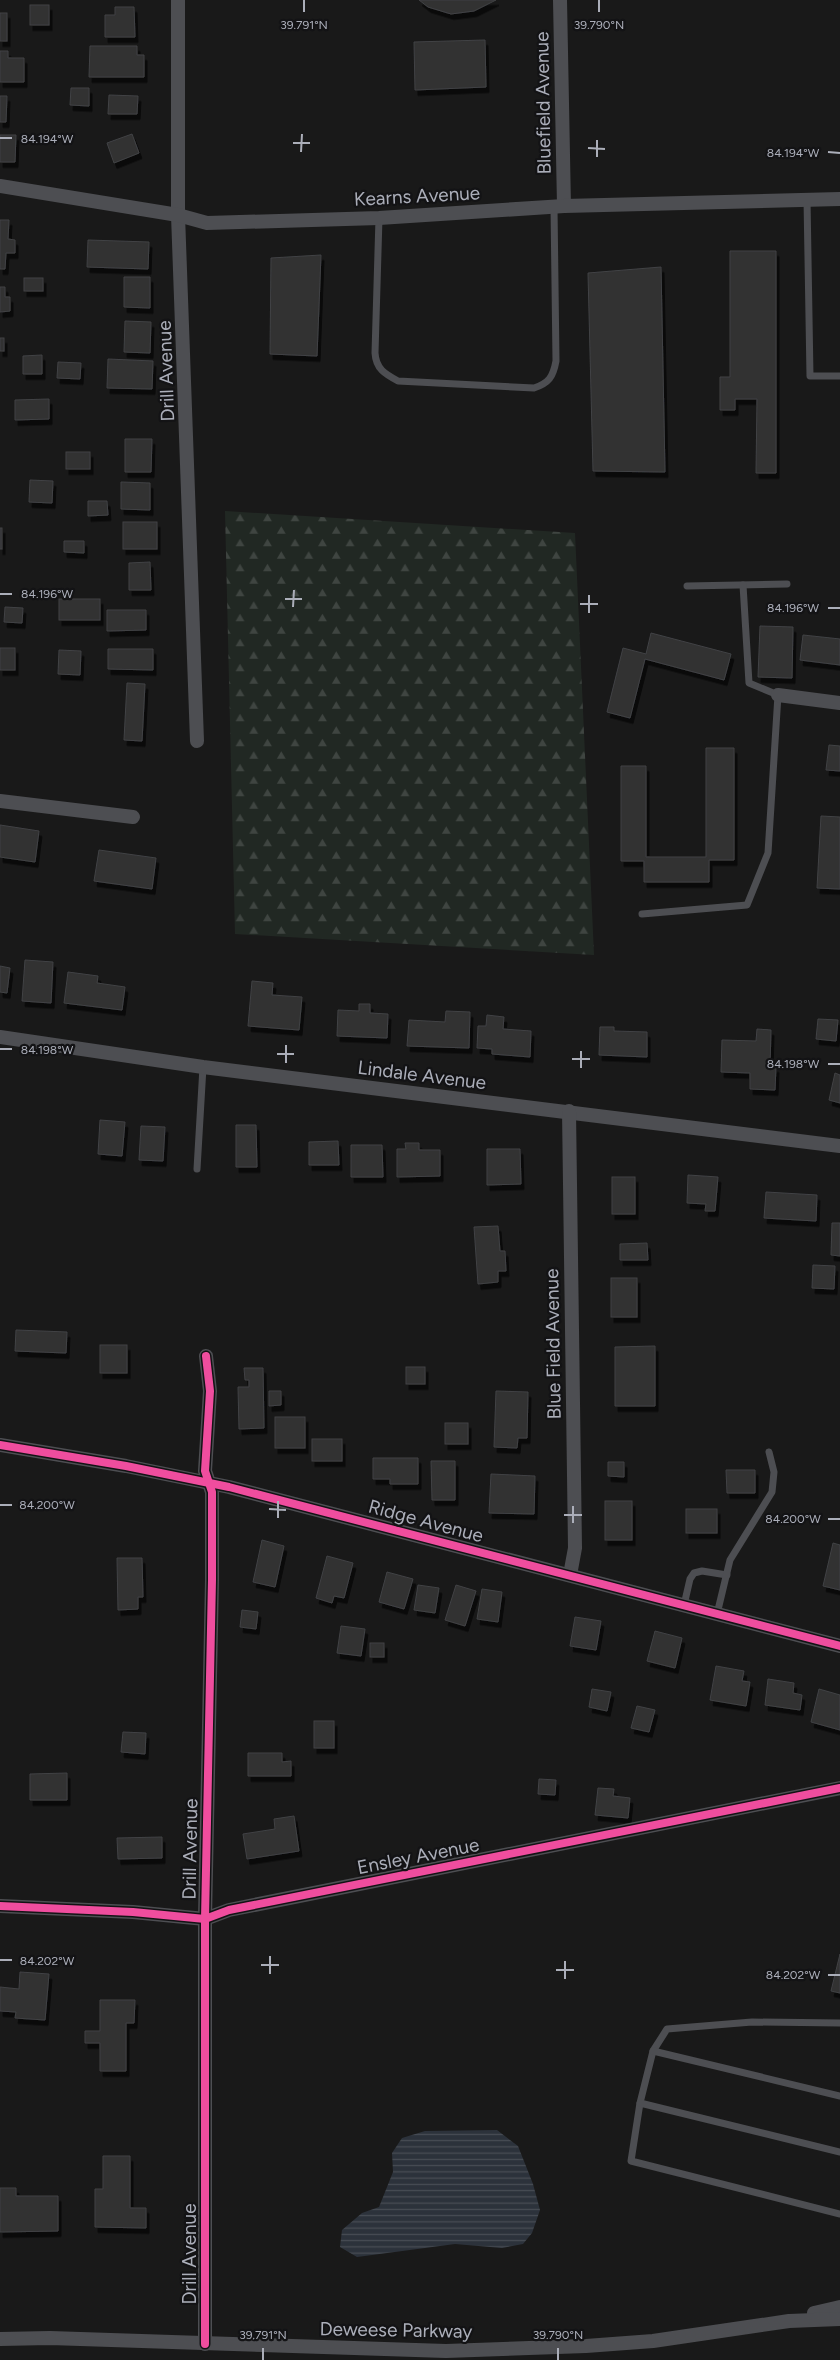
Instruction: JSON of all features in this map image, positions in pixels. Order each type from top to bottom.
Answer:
[{"type":"street","name":"Drill Avenue","points":[[178,0],[178,215],[197,741]]},
{"type":"street","name":"Bluefield Avenue","points":[[559,206],[560,0]]},
{"type":"street","name":"Kearns Avenue","points":[[0,186],[178,215],[207,223],[379,218],[559,206],[840,199]]},
{"type":"street","points":[[778,696],[840,704]]},
{"type":"street","points":[[0,801],[133,817]]},
{"type":"street","name":"Lindale Avenue","points":[[0,1037],[203,1067],[840,1146]]},
{"type":"street","name":"Blue Field Avenue","points":[[569,1111],[575,1548],[570,1576]]},
{"type":"street","name":"Drill Avenue","points":[[205,2344],[205,1919],[212,1580],[212,1492],[205,1471],[210,1391],[206,1356]]},
{"type":"street","name":"Ridge Avenue","points":[[0,1445],[209,1483],[840,1646]]},
{"type":"street","name":"Ensley Avenue","points":[[0,1906],[132,1912],[205,1919],[239,1908],[840,1788]]},
{"type":"street","name":"Deweese Parkway","points":[[789,2321],[840,2307]]},
{"type":"street","name":"Deweese Parkway","points":[[0,2339],[60,2339],[446,2351],[586,2346],[653,2341],[789,2321],[840,2319]]},
{"type":"lane","points":[[807,199],[810,376],[840,376]]},
{"type":"lane","points":[[379,218],[375,362],[380,371],[398,381],[534,388],[545,384],[554,375],[556,361],[559,206]]},
{"type":"lane","points":[[688,586],[787,584]]},
{"type":"lane","points":[[642,914],[747,906],[768,853],[778,696],[749,683],[743,585]]},
{"type":"lane","points":[[198,1169],[203,1067]]},
{"type":"lane","points":[[717,1614],[730,1560],[772,1492],[774,1472],[769,1452]]},
{"type":"lane","points":[[684,1606],[690,1579],[694,1573],[702,1571],[727,1576]]},
{"type":"lane","points":[[840,2023],[752,2022],[667,2029],[653,2051],[640,2103],[631,2161],[840,2214]]},
{"type":"lane","points":[[653,2051],[840,2096]]},
{"type":"lane","points":[[640,2103],[840,2152]]},
{"type":"green space","points":[[225,511],[575,533],[594,955],[235,934]]},
{"type":"shaded area","points":[[497,2130],[518,2146],[533,2184],[540,2210],[532,2233],[523,2244],[502,2248],[455,2244],[357,2257],[340,2247],[342,2230],[362,2213],[379,2207],[393,2172],[392,2153],[402,2138],[425,2131]]},
{"type":"building","points":[[419,0],[496,0],[474,11],[451,14],[428,7]]},
{"type":"building","points":[[30,5],[49,5],[49,25],[30,25]]},
{"type":"building","points":[[115,7],[134,7],[135,37],[105,37],[105,15],[115,15]]},
{"type":"building","points":[[0,13],[7,13],[7,41],[0,41]]},
{"type":"building","points":[[485,40],[486,87],[415,90],[414,42]]},
{"type":"building","points":[[90,46],[137,46],[137,55],[144,55],[144,77],[89,77]]},
{"type":"building","points":[[0,51],[8,51],[8,58],[24,58],[24,82],[0,82]]},
{"type":"building","points":[[71,88],[89,88],[89,106],[70,105]]},
{"type":"building","points":[[109,95],[138,96],[137,114],[108,114]]},
{"type":"building","points":[[0,96],[7,96],[6,122],[0,122]]},
{"type":"building","points":[[132,134],[139,153],[114,163],[107,143]]},
{"type":"building","points":[[0,135],[16,135],[15,162],[0,162]]},
{"type":"building","points":[[0,220],[9,220],[8,239],[15,240],[15,253],[6,253],[5,269],[0,269]]},
{"type":"building","points":[[88,240],[149,242],[148,269],[87,267]]},
{"type":"building","points":[[730,251],[776,251],[776,473],[756,473],[757,399],[735,399],[735,410],[720,410],[720,377],[730,377]]},
{"type":"building","points":[[321,255],[317,356],[270,354],[271,258]]},
{"type":"building","points":[[661,267],[665,472],[593,471],[588,273]]},
{"type":"building","points":[[124,277],[150,277],[150,308],[124,307]]},
{"type":"building","points":[[24,278],[43,278],[43,291],[24,291]]},
{"type":"building","points":[[0,287],[5,287],[5,297],[10,297],[10,311],[0,312]]},
{"type":"building","points":[[125,321],[151,322],[150,353],[124,352]]},
{"type":"building","points":[[0,338],[4,338],[4,351],[0,351]]},
{"type":"building","points":[[42,355],[42,374],[23,374],[23,356]]},
{"type":"building","points":[[108,359],[153,361],[152,389],[107,388]]},
{"type":"building","points":[[58,362],[81,363],[80,379],[57,378]]},
{"type":"building","points":[[49,399],[49,419],[15,420],[15,400]]},
{"type":"building","points":[[125,439],[152,439],[151,472],[125,472]]},
{"type":"building","points":[[66,452],[90,452],[90,469],[66,469]]},
{"type":"building","points":[[30,480],[53,481],[52,503],[29,502]]},
{"type":"building","points":[[121,482],[150,483],[150,510],[121,509]]},
{"type":"building","points":[[88,501],[107,501],[108,515],[88,516]]},
{"type":"building","points":[[123,522],[157,522],[157,549],[123,549]]},
{"type":"building","points":[[0,528],[2,528],[2,549],[0,549]]},
{"type":"building","points":[[64,541],[84,541],[84,553],[64,552]]},
{"type":"building","points":[[150,562],[151,590],[129,590],[129,563]]},
{"type":"building","points":[[59,599],[100,599],[100,620],[59,620]]},
{"type":"building","points":[[5,607],[23,608],[22,623],[4,622]]},
{"type":"building","points":[[107,610],[146,610],[146,630],[107,631]]},
{"type":"building","points":[[760,626],[793,627],[792,678],[758,677]]},
{"type":"building","points":[[651,633],[731,654],[724,680],[645,659],[630,718],[607,712],[623,648],[646,654]]},
{"type":"building","points":[[803,635],[840,639],[840,665],[800,660]]},
{"type":"building","points":[[0,648],[15,648],[15,670],[0,670]]},
{"type":"building","points":[[108,649],[153,649],[153,670],[108,669]]},
{"type":"building","points":[[59,650],[81,651],[80,675],[58,674]]},
{"type":"building","points":[[127,683],[145,684],[142,741],[124,740]]},
{"type":"building","points":[[829,745],[840,746],[840,771],[826,770]]},
{"type":"building","points":[[706,748],[734,748],[734,860],[709,860],[709,882],[644,882],[644,861],[621,861],[621,766],[646,766],[646,857],[706,857]]},
{"type":"building","points":[[821,816],[840,817],[840,889],[817,888]]},
{"type":"building","points":[[0,825],[39,831],[35,862],[0,857]]},
{"type":"building","points":[[99,850],[156,858],[152,889],[94,881]]},
{"type":"building","points":[[25,960],[53,962],[51,1003],[22,1001]]},
{"type":"building","points":[[0,966],[10,968],[7,993],[0,992]]},
{"type":"building","points":[[68,972],[98,976],[97,983],[125,987],[122,1010],[64,1003]]},
{"type":"building","points":[[252,981],[273,983],[272,995],[302,997],[299,1030],[248,1026]]},
{"type":"building","points":[[359,1004],[370,1004],[370,1013],[388,1014],[387,1038],[337,1036],[338,1010],[359,1011]]},
{"type":"building","points":[[446,1011],[470,1012],[469,1048],[407,1046],[409,1020],[445,1022]]},
{"type":"building","points":[[487,1015],[504,1017],[503,1029],[531,1031],[530,1057],[492,1054],[492,1049],[477,1048],[478,1026],[486,1026]]},
{"type":"building","points":[[818,1019],[838,1020],[836,1041],[816,1039]]},
{"type":"building","points":[[600,1027],[614,1027],[614,1031],[647,1032],[647,1057],[599,1055]]},
{"type":"building","points":[[757,1029],[771,1030],[770,1067],[776,1067],[775,1090],[750,1089],[750,1073],[721,1072],[722,1040],[756,1041]]},
{"type":"building","points":[[835,1073],[840,1075],[840,1103],[829,1100]]},
{"type":"building","points":[[100,1120],[125,1122],[122,1156],[98,1154]]},
{"type":"building","points":[[236,1125],[256,1125],[257,1167],[236,1167]]},
{"type":"building","points":[[141,1126],[165,1127],[163,1161],[139,1160]]},
{"type":"building","points":[[338,1141],[339,1165],[309,1165],[309,1142]]},
{"type":"building","points":[[405,1143],[419,1143],[419,1150],[440,1150],[440,1176],[397,1177],[397,1149],[406,1149]]},
{"type":"building","points":[[351,1145],[382,1145],[383,1177],[351,1177]]},
{"type":"building","points":[[487,1149],[520,1149],[521,1184],[487,1185]]},
{"type":"building","points":[[688,1175],[718,1177],[715,1211],[705,1211],[706,1204],[687,1203]]},
{"type":"building","points":[[612,1177],[635,1177],[635,1214],[612,1214]]},
{"type":"building","points":[[766,1192],[817,1195],[816,1221],[764,1218]]},
{"type":"building","points":[[832,1223],[840,1223],[840,1256],[831,1255]]},
{"type":"building","points":[[498,1226],[500,1251],[505,1251],[506,1271],[498,1271],[498,1282],[478,1284],[474,1227]]},
{"type":"building","points":[[647,1243],[648,1260],[620,1260],[620,1244]]},
{"type":"building","points":[[813,1265],[835,1266],[834,1289],[812,1288]]},
{"type":"building","points":[[611,1278],[637,1278],[637,1317],[611,1317]]},
{"type":"building","points":[[16,1330],[67,1332],[66,1353],[15,1351]]},
{"type":"building","points":[[100,1345],[127,1345],[127,1373],[100,1373]]},
{"type":"building","points":[[655,1346],[655,1406],[615,1406],[615,1347]]},
{"type":"building","points":[[406,1367],[425,1367],[425,1384],[406,1384]]},
{"type":"building","points":[[244,1368],[263,1368],[264,1428],[239,1429],[238,1387],[249,1387],[249,1380],[245,1380]]},
{"type":"building","points":[[269,1391],[281,1391],[281,1405],[269,1406]]},
{"type":"building","points":[[496,1391],[528,1392],[527,1438],[518,1438],[517,1448],[494,1447]]},
{"type":"building","points":[[275,1417],[305,1417],[305,1448],[275,1448]]},
{"type":"building","points":[[445,1423],[468,1423],[468,1444],[445,1444]]},
{"type":"building","points":[[312,1439],[342,1439],[342,1461],[312,1461]]},
{"type":"building","points":[[373,1458],[418,1458],[418,1484],[390,1484],[390,1479],[373,1479]]},
{"type":"building","points":[[431,1461],[455,1461],[455,1500],[432,1500]]},
{"type":"building","points":[[608,1462],[624,1462],[624,1477],[608,1476]]},
{"type":"building","points":[[726,1470],[755,1470],[755,1493],[727,1493]]},
{"type":"building","points":[[491,1474],[535,1476],[534,1514],[489,1513]]},
{"type":"building","points":[[605,1501],[632,1501],[632,1540],[605,1540]]},
{"type":"building","points":[[686,1509],[717,1509],[717,1533],[686,1533]]},
{"type":"building","points":[[262,1540],[284,1546],[275,1587],[253,1582]]},
{"type":"building","points":[[833,1543],[840,1545],[840,1590],[823,1586]]},
{"type":"building","points":[[327,1556],[353,1563],[344,1598],[334,1596],[332,1603],[316,1598]]},
{"type":"building","points":[[117,1558],[142,1558],[143,1597],[138,1597],[138,1609],[118,1610]]},
{"type":"building","points":[[387,1572],[413,1579],[404,1609],[379,1602]]},
{"type":"building","points":[[418,1585],[439,1588],[435,1613],[414,1610]]},
{"type":"building","points":[[456,1585],[476,1591],[465,1626],[445,1620]]},
{"type":"building","points":[[482,1589],[502,1592],[498,1622],[477,1619]]},
{"type":"building","points":[[242,1610],[258,1612],[256,1629],[240,1627]]},
{"type":"building","points":[[575,1617],[601,1621],[596,1650],[570,1646]]},
{"type":"building","points":[[341,1626],[365,1629],[361,1656],[337,1653]]},
{"type":"building","points":[[655,1631],[682,1638],[675,1668],[647,1661]]},
{"type":"building","points":[[370,1643],[384,1643],[384,1657],[370,1657]]},
{"type":"building","points":[[716,1666],[744,1671],[742,1681],[750,1682],[746,1706],[710,1700]]},
{"type":"building","points":[[768,1679],[794,1683],[793,1693],[802,1695],[800,1710],[765,1705]]},
{"type":"building","points":[[592,1689],[611,1692],[607,1711],[589,1707]]},
{"type":"building","points":[[819,1689],[840,1695],[840,1730],[811,1722]]},
{"type":"building","points":[[637,1706],[655,1710],[649,1732],[631,1728]]},
{"type":"building","points":[[314,1721],[334,1721],[334,1748],[314,1748]]},
{"type":"building","points":[[123,1732],[146,1733],[145,1754],[121,1752]]},
{"type":"building","points":[[248,1753],[282,1753],[282,1762],[291,1761],[291,1776],[248,1776]]},
{"type":"building","points":[[67,1773],[67,1800],[30,1800],[30,1774]]},
{"type":"building","points":[[539,1779],[556,1780],[555,1795],[538,1794]]},
{"type":"building","points":[[598,1788],[614,1789],[613,1796],[630,1798],[628,1818],[595,1815]]},
{"type":"building","points":[[294,1816],[299,1851],[247,1859],[243,1834],[275,1829],[274,1819]]},
{"type":"building","points":[[162,1837],[162,1858],[118,1859],[117,1838]]},
{"type":"building","points":[[840,1954],[840,1993],[831,1991]]},
{"type":"building","points":[[20,1972],[49,1974],[45,2020],[15,2018],[16,2012],[0,2011],[0,1987],[19,1989]]},
{"type":"building","points":[[100,2000],[135,2000],[134,2023],[126,2023],[126,2071],[100,2071],[100,2043],[85,2043],[85,2031],[100,2031]]},
{"type":"building","points":[[103,2156],[130,2156],[130,2208],[146,2208],[146,2228],[95,2227],[95,2189],[103,2189]]},
{"type":"building","points":[[0,2188],[16,2188],[16,2196],[58,2196],[58,2231],[0,2232]]},
{"type":"cycle path","points":[[205,2344],[205,1919],[212,1580],[212,1492],[205,1471],[210,1391],[206,1356]]},
{"type":"cycle path","points":[[0,1445],[126,1466],[229,1487],[840,1646]]},
{"type":"cycle path","points":[[0,1906],[133,1912],[205,1919],[229,1910],[840,1788]]}]
